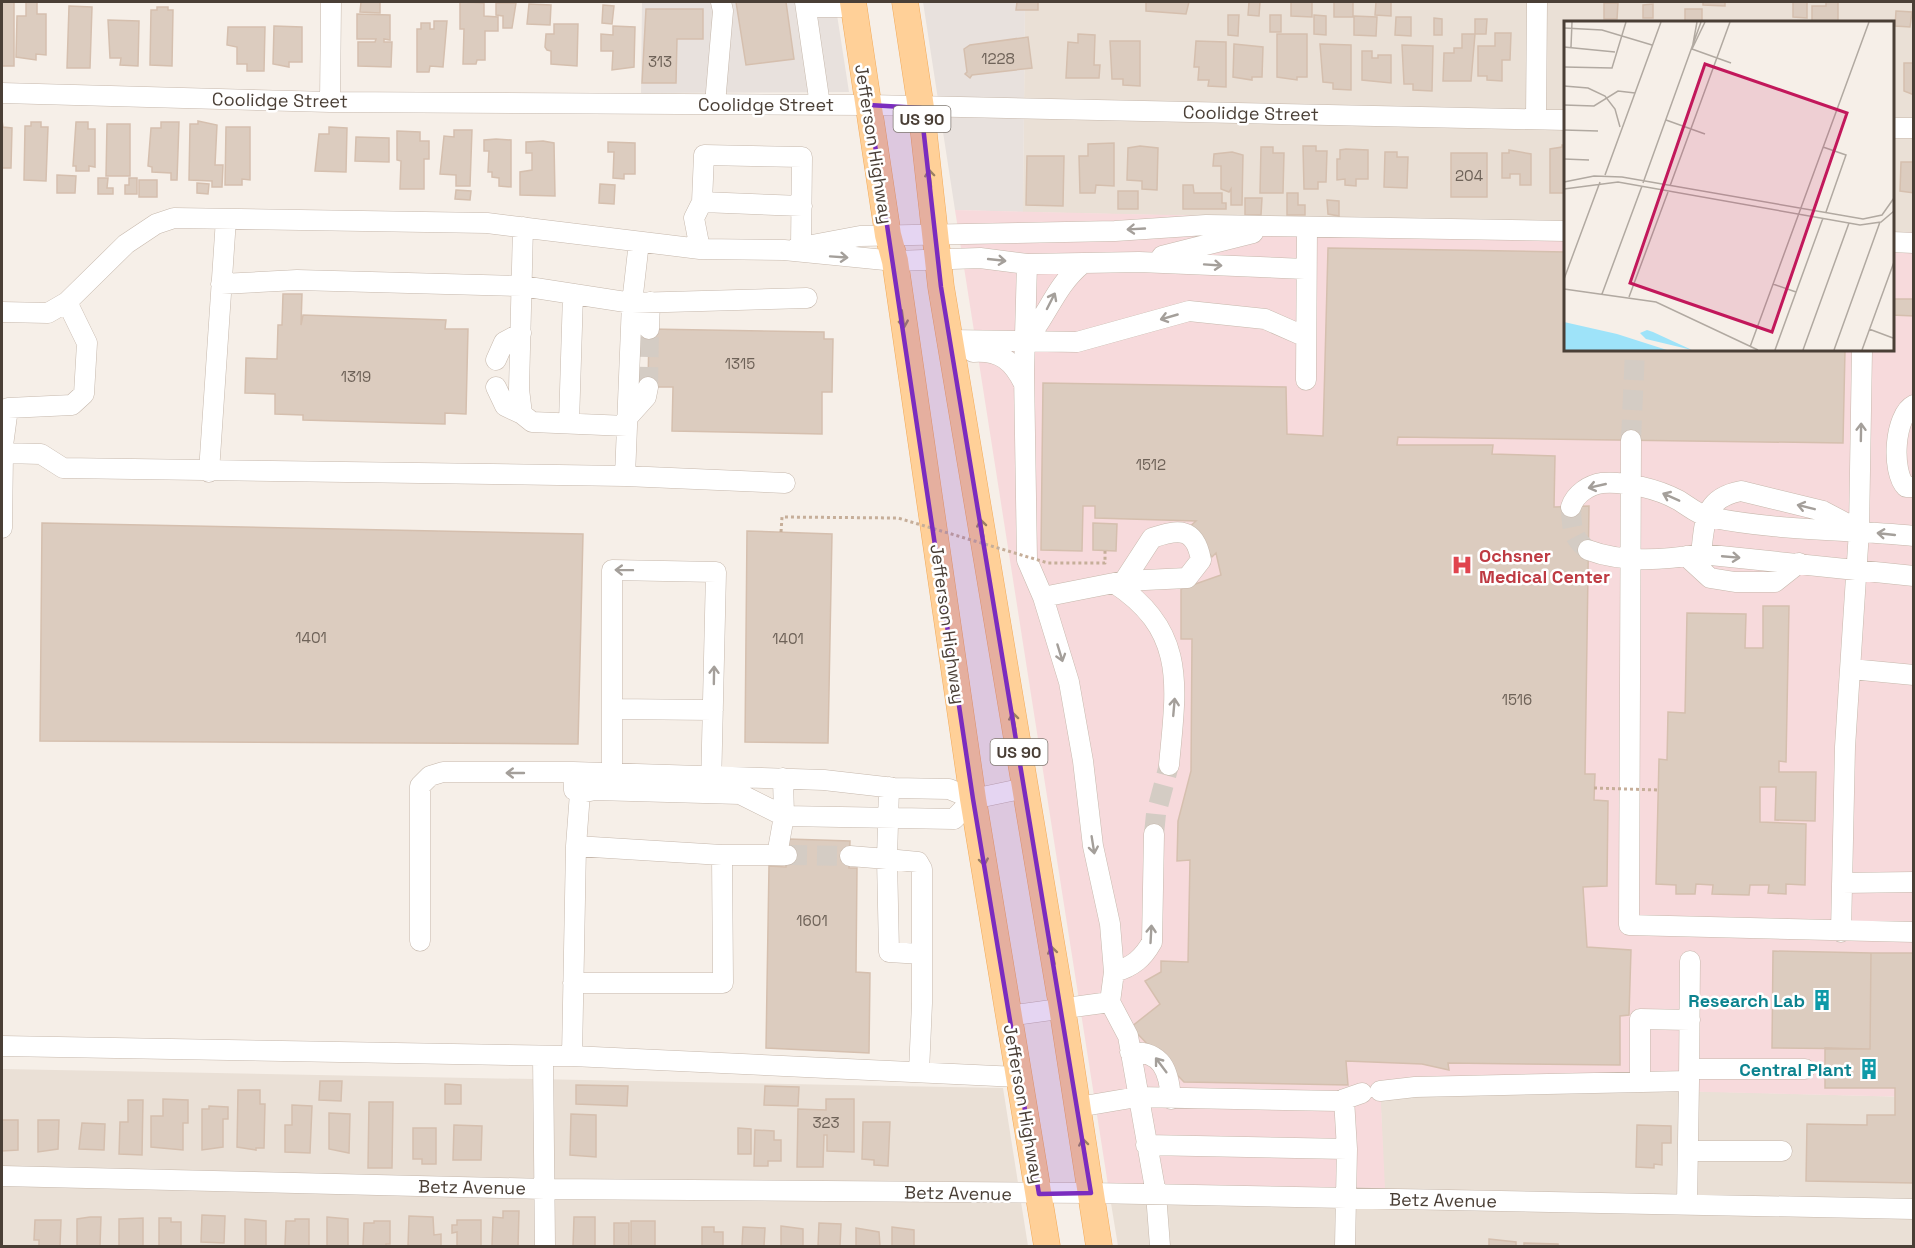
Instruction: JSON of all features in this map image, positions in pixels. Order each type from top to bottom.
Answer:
[{"type":"main road","name":"US 90","points":[[905,2],[921,108],[951,347],[1062,1007],[1099,1246]]},
{"type":"main road","name":"Jefferson Highway","points":[[853,4],[888,235],[895,261],[973,799],[1047,1246]]},
{"type":"street","points":[[330,102],[331,2]]},
{"type":"street","points":[[715,104],[723,11],[721,2]]},
{"type":"street","points":[[1536,120],[1537,2]]},
{"type":"street","points":[[820,105],[805,4],[853,4]]},
{"type":"street","name":"Coolidge Street","points":[[2,93],[330,102],[868,105],[921,108],[1564,120]]},
{"type":"street","points":[[1894,128],[1914,128]]},
{"type":"street","points":[[700,249],[694,218],[702,202],[704,155],[802,157],[802,206],[792,248]]},
{"type":"street","points":[[702,202],[802,206]]},
{"type":"street","points":[[2,312],[48,313],[67,302],[126,244],[156,224],[174,218],[487,224],[700,249],[792,248],[895,261],[938,247],[1206,225],[1564,231]]},
{"type":"street","points":[[209,472],[226,219]]},
{"type":"street","points":[[522,414],[520,333],[523,227]]},
{"type":"street","points":[[1306,380],[1307,227]]},
{"type":"street","points":[[1138,262],[1279,228]]},
{"type":"street","points":[[792,248],[860,236],[888,235],[980,258],[1027,264],[1138,262],[1305,269]]},
{"type":"street","points":[[625,476],[627,422],[641,303],[639,242]]},
{"type":"street","points":[[1894,242],[1914,243]]},
{"type":"street","points":[[1027,264],[1025,342],[1027,560],[1043,597],[1069,682],[1093,846],[1110,924],[1114,972],[1110,1002],[1128,1036],[1156,1194],[1160,1246]]},
{"type":"street","points":[[1025,342],[1036,330],[1056,291],[1069,274],[1082,264]]},
{"type":"street","points":[[221,284],[297,280],[522,286],[641,303],[807,298]]},
{"type":"street","points":[[568,423],[573,294]]},
{"type":"street","points":[[2,528],[2,453],[5,408],[72,405],[84,394],[87,344],[67,302]]},
{"type":"street","points":[[641,303],[649,329]]},
{"type":"street","points":[[951,347],[1025,342],[1077,342],[1190,311],[1265,319],[1306,337]]},
{"type":"street","points":[[496,360],[504,342],[520,333]]},
{"type":"street","points":[[951,347],[996,353],[1014,364],[1025,385]]},
{"type":"street","points":[[1841,932],[1845,747],[1859,531],[1862,351]]},
{"type":"street","points":[[496,387],[505,406],[532,422],[627,422]]},
{"type":"street","points":[[627,422],[646,397],[648,387]]},
{"type":"street","points":[[1914,405],[1906,409],[1900,419],[1897,470],[1906,487],[1914,487]]},
{"type":"street","points":[[1631,440],[1629,925],[1914,932]]},
{"type":"street","points":[[2,453],[41,453],[63,468],[209,472],[625,476],[785,483]]},
{"type":"street","points":[[1571,507],[1589,487],[1603,483],[1654,490],[1675,498],[1706,517],[1794,529],[1859,531],[1914,537]]},
{"type":"street","points":[[1694,555],[1706,517],[1714,501],[1727,494],[1741,491],[1823,511],[1859,531]]},
{"type":"street","points":[[1588,550],[1605,557],[1694,555]]},
{"type":"street","points":[[1694,555],[1710,578],[1735,582],[1775,582],[1799,563],[1914,576]]},
{"type":"street","points":[[612,782],[612,570],[716,572],[711,785]]},
{"type":"street","points":[[1043,597],[1119,582],[1149,612],[1165,636],[1174,660],[1176,690],[1169,765]]},
{"type":"street","points":[[1851,669],[1914,675]]},
{"type":"street","points":[[612,709],[713,710]]},
{"type":"street","points":[[420,941],[420,786],[430,776],[443,772],[573,772],[612,782],[711,785],[783,778],[889,788],[949,789],[973,799]]},
{"type":"street","points":[[573,772],[574,790],[580,794]]},
{"type":"street","points":[[576,846],[722,855],[782,855],[783,778]]},
{"type":"street","points":[[580,794],[612,782]]},
{"type":"street","points":[[711,785],[740,794],[784,816],[888,819],[954,819],[973,799],[1025,788]]},
{"type":"street","points":[[889,788],[887,859],[889,952],[922,954]]},
{"type":"street","points":[[572,1056],[576,846],[580,794]]},
{"type":"street","points":[[1114,972],[1131,967],[1146,954],[1152,942],[1154,834]]},
{"type":"street","points":[[573,983],[723,983],[722,855]]},
{"type":"street","points":[[850,856],[918,862],[922,869],[919,1072]]},
{"type":"street","points":[[1842,883],[1914,882]]},
{"type":"street","points":[[1687,1204],[1692,927]]},
{"type":"street","points":[[1008,1016],[1110,1002]]},
{"type":"street","points":[[1640,1082],[1640,1019],[1690,1020]]},
{"type":"street","points":[[2,1046],[572,1056],[1019,1077]]},
{"type":"street","points":[[1130,1052],[1144,1052],[1159,1061],[1170,1082],[1171,1099]]},
{"type":"street","points":[[543,1057],[544,1246]]},
{"type":"street","points":[[1077,1107],[1137,1097],[1171,1099],[1362,1094],[1415,1087],[1640,1082],[1689,1075],[1805,1070]]},
{"type":"street","points":[[1345,1246],[1347,1149],[1362,1094]]},
{"type":"street","points":[[1146,1145],[1347,1149]]},
{"type":"street","points":[[1688,1151],[1782,1151]]},
{"type":"street","name":"Betz Avenue","points":[[2,1176],[545,1189],[1092,1193],[1914,1209]]},
{"type":"path","points":[[782,532],[782,517],[898,518],[1048,564],[1105,564],[1105,551]]},
{"type":"path","points":[[1594,788],[1658,790]]},
{"type":"highlighted area","points":[[869,105],[921,108],[941,287],[1091,1193],[1039,1194],[973,799]]},
{"type":"shaded area","points":[[642,2],[835,2],[849,92],[641,93]]},
{"type":"shaded area","points":[[923,2],[1025,2],[1023,212],[955,210]]},
{"type":"shaded area","points":[[1025,2],[1913,2],[1913,232],[1894,232],[1894,21],[1564,21],[1564,224],[1023,212]]},
{"type":"shaded area","name":"Ochsner Medical Center","points":[[955,210],[1564,224],[1564,351],[1894,351],[1894,232],[1913,232],[1913,1097],[1380,1084],[1385,1188],[1108,1185]]},
{"type":"shaded area","points":[[2,1069],[1003,1088],[1028,1246],[2,1246]]},
{"type":"shaded area","points":[[1380,1083],[1913,1097],[1913,1246],[1118,1246],[1108,1185],[1384,1188]]},
{"type":"building","points":[[2,2],[14,2],[14,66],[2,66]]},
{"type":"building","points":[[26,2],[37,2],[37,14],[46,14],[46,55],[36,54],[36,60],[16,57],[17,16],[26,16]]},
{"type":"building","points":[[361,2],[380,2],[380,13],[360,12]]},
{"type":"building","points":[[460,2],[484,3],[484,16],[498,17],[498,31],[485,31],[485,60],[477,60],[476,64],[463,64],[464,29],[460,29]]},
{"type":"building","points":[[736,2],[786,2],[794,59],[746,65]]},
{"type":"building","points":[[1017,2],[1038,2],[1038,10],[1016,10]]},
{"type":"building","points":[[1146,2],[1189,2],[1186,14],[1146,11]]},
{"type":"building","points":[[1249,2],[1260,2],[1259,16],[1248,15]]},
{"type":"building","points":[[1291,2],[1312,2],[1312,17],[1291,16]]},
{"type":"building","points":[[1334,2],[1353,2],[1353,17],[1334,17]]},
{"type":"building","points":[[1376,2],[1391,2],[1391,16],[1375,15]]},
{"type":"building","points":[[1703,2],[1725,2],[1725,6],[1703,5]]},
{"type":"building","points":[[1793,2],[1807,2],[1807,18],[1793,17]]},
{"type":"building","points":[[1826,2],[1838,2],[1838,21],[1812,21],[1812,6],[1826,6]]},
{"type":"building","points":[[496,3],[516,3],[512,28],[503,28],[503,16],[496,15]]},
{"type":"building","points":[[1604,3],[1618,3],[1617,19],[1604,19]]},
{"type":"building","points":[[529,4],[551,5],[550,25],[527,24]]},
{"type":"building","points":[[1653,4],[1653,18],[1643,18],[1643,5]]},
{"type":"building","points":[[603,5],[614,6],[612,24],[602,23]]},
{"type":"building","points":[[69,6],[92,7],[90,68],[67,68]]},
{"type":"building","points":[[157,7],[168,7],[168,10],[173,10],[172,66],[150,65],[151,10],[157,10]]},
{"type":"building","points":[[646,9],[703,9],[703,39],[677,39],[676,83],[642,83]]},
{"type":"building","points":[[1685,9],[1702,9],[1702,21],[1685,21]]},
{"type":"building","points":[[1896,11],[1912,12],[1910,27],[1895,26]]},
{"type":"building","points":[[357,14],[390,15],[390,40],[384,39],[384,42],[392,42],[391,67],[358,66],[358,42],[375,42],[376,39],[357,39]]},
{"type":"building","points":[[1228,15],[1239,15],[1238,36],[1228,35]]},
{"type":"building","points":[[1270,15],[1281,15],[1281,32],[1270,32]]},
{"type":"building","points":[[1314,15],[1326,16],[1326,35],[1314,34]]},
{"type":"building","points":[[1354,16],[1377,17],[1376,36],[1354,35]]},
{"type":"building","points":[[1396,17],[1411,17],[1411,36],[1395,35]]},
{"type":"building","points":[[1434,18],[1442,19],[1442,35],[1434,35]]},
{"type":"building","points":[[1475,19],[1487,19],[1486,34],[1475,34]]},
{"type":"building","points":[[108,20],[139,21],[138,66],[120,65],[121,58],[110,58]]},
{"type":"building","points":[[434,21],[447,21],[443,67],[430,66],[429,72],[417,72],[417,29],[421,29],[421,23],[430,23],[430,29],[434,29]]},
{"type":"building","points":[[554,24],[578,24],[577,66],[551,64],[551,51],[545,47],[546,34],[554,34]]},
{"type":"building","points":[[274,26],[302,27],[302,62],[289,62],[289,67],[273,64]]},
{"type":"building","points":[[613,26],[635,27],[634,67],[612,70],[613,51],[601,51],[601,34],[613,35]]},
{"type":"building","points":[[228,27],[265,27],[264,71],[247,71],[247,64],[237,64],[237,47],[227,45]]},
{"type":"building","points":[[1495,33],[1511,33],[1510,60],[1502,60],[1502,81],[1487,80],[1487,76],[1478,76],[1478,46],[1495,46]]},
{"type":"building","points":[[1078,34],[1095,35],[1094,65],[1100,65],[1099,78],[1066,78],[1068,42],[1078,43]]},
{"type":"building","points":[[1277,34],[1307,34],[1307,77],[1297,77],[1297,80],[1277,77]]},
{"type":"building","points":[[1462,34],[1475,34],[1471,81],[1443,81],[1444,53],[1454,53],[1454,48],[1462,48]]},
{"type":"building","points":[[1028,37],[1032,68],[972,75],[970,78],[965,74],[967,72],[964,49],[970,45]]},
{"type":"building","points":[[1110,41],[1140,41],[1140,86],[1123,85],[1123,79],[1112,79]]},
{"type":"building","points":[[1196,41],[1226,42],[1226,87],[1208,86],[1209,80],[1198,80],[1199,67],[1194,67]]},
{"type":"building","points":[[1234,44],[1263,47],[1262,77],[1252,77],[1252,80],[1233,77]]},
{"type":"building","points":[[1320,44],[1351,45],[1351,90],[1333,89],[1333,83],[1323,82]]},
{"type":"building","points":[[1402,45],[1433,46],[1432,91],[1413,90],[1413,84],[1404,84]]},
{"type":"building","points":[[1362,51],[1372,51],[1372,58],[1378,58],[1378,55],[1391,55],[1391,83],[1362,80]]},
{"type":"building","points":[[1904,63],[1913,63],[1914,95],[1904,91]]},
{"type":"building","points":[[2,120],[3,127],[12,128],[11,168],[2,168]]},
{"type":"building","points":[[198,121],[217,125],[215,165],[223,165],[222,187],[212,187],[212,181],[189,180],[190,124],[198,124]]},
{"type":"building","points":[[31,122],[41,122],[41,127],[48,127],[46,181],[24,180],[25,126],[31,126]]},
{"type":"building","points":[[76,122],[88,122],[88,129],[95,129],[95,167],[89,166],[89,171],[76,171],[76,166],[73,166]]},
{"type":"building","points":[[161,122],[179,122],[177,180],[171,180],[171,173],[152,172],[152,167],[148,166],[151,128],[161,128]]},
{"type":"building","points":[[107,124],[130,124],[130,176],[106,176]]},
{"type":"building","points":[[226,127],[250,127],[250,180],[242,179],[242,185],[225,185]]},
{"type":"building","points":[[329,127],[347,128],[346,172],[315,171],[319,134],[329,134]]},
{"type":"building","points":[[454,130],[472,130],[470,186],[456,186],[456,175],[440,174],[444,136],[454,137]]},
{"type":"building","points":[[397,131],[420,132],[420,141],[429,141],[429,159],[424,159],[424,189],[400,189],[401,161],[397,160]]},
{"type":"building","points":[[356,137],[389,138],[389,162],[355,161]]},
{"type":"building","points":[[484,140],[511,140],[511,187],[499,186],[499,178],[492,177],[492,172],[488,172],[489,151],[484,151]]},
{"type":"building","points":[[526,142],[554,143],[555,196],[520,195],[520,172],[532,170],[532,153],[526,153]]},
{"type":"building","points":[[608,142],[635,143],[635,174],[624,174],[624,179],[613,178],[614,152],[608,152]]},
{"type":"building","points":[[1114,143],[1114,186],[1096,185],[1095,193],[1080,193],[1079,156],[1088,156],[1088,144]]},
{"type":"building","points":[[1564,145],[1564,193],[1550,193],[1550,149]]},
{"type":"building","points":[[1140,146],[1158,148],[1157,190],[1142,189],[1142,181],[1127,180],[1128,148]]},
{"type":"building","points":[[1303,146],[1316,146],[1316,151],[1327,151],[1326,182],[1318,182],[1318,189],[1304,189]]},
{"type":"building","points":[[1261,147],[1273,147],[1273,153],[1284,153],[1283,193],[1260,193]]},
{"type":"building","points":[[1340,150],[1368,150],[1368,179],[1356,179],[1356,186],[1345,185],[1345,179],[1337,180],[1337,159],[1340,159]]},
{"type":"building","points":[[1509,150],[1531,154],[1531,185],[1520,185],[1520,174],[1510,174],[1510,178],[1502,178],[1502,153],[1509,153]]},
{"type":"building","points":[[1232,152],[1243,155],[1242,205],[1231,205],[1231,189],[1229,192],[1221,189],[1221,166],[1213,166],[1214,154]]},
{"type":"building","points":[[1385,152],[1397,152],[1397,157],[1408,157],[1407,188],[1384,187]]},
{"type":"building","points":[[1451,153],[1487,153],[1487,197],[1451,197]]},
{"type":"building","points":[[1027,156],[1064,156],[1063,206],[1026,205]]},
{"type":"building","points":[[1901,162],[1914,162],[1914,193],[1900,191]]},
{"type":"building","points":[[57,175],[76,176],[75,193],[57,193]]},
{"type":"building","points":[[98,178],[108,178],[107,188],[113,188],[113,194],[98,194]]},
{"type":"building","points":[[129,178],[137,178],[137,194],[125,194],[125,185],[129,185]]},
{"type":"building","points":[[139,180],[157,180],[157,197],[139,197]]},
{"type":"building","points":[[197,183],[209,184],[208,194],[197,193]]},
{"type":"building","points":[[600,184],[615,185],[614,204],[599,203]]},
{"type":"building","points":[[1183,185],[1193,185],[1194,193],[1222,193],[1222,203],[1226,203],[1226,209],[1183,209]]},
{"type":"building","points":[[456,190],[471,191],[470,200],[455,199]]},
{"type":"building","points":[[1118,191],[1138,191],[1138,209],[1118,209]]},
{"type":"building","points":[[1287,193],[1298,193],[1298,205],[1305,205],[1305,215],[1287,215]]},
{"type":"building","points":[[1245,198],[1262,198],[1261,215],[1245,215]]},
{"type":"building","points":[[1327,200],[1339,201],[1339,216],[1328,214]]},
{"type":"building","points":[[1328,248],[1564,252],[1564,351],[1845,351],[1843,443],[1398,437],[1397,445],[1493,445],[1492,454],[1555,456],[1554,507],[1589,506],[1585,774],[1595,774],[1594,800],[1608,801],[1607,886],[1583,887],[1587,947],[1631,950],[1629,1015],[1620,1016],[1620,1065],[1448,1063],[1449,1070],[1422,1064],[1346,1061],[1348,1085],[1184,1082],[1131,1027],[1160,1004],[1145,981],[1161,972],[1161,961],[1188,962],[1190,860],[1177,861],[1178,821],[1191,771],[1192,639],[1181,639],[1181,589],[1221,575],[1216,553],[1212,557],[1188,528],[1196,521],[1095,518],[1095,506],[1083,506],[1082,551],[1041,550],[1043,383],[1286,387],[1287,434],[1323,436]]},
{"type":"building","points":[[283,294],[302,294],[301,325],[303,315],[446,320],[445,329],[468,329],[466,414],[445,413],[445,424],[303,420],[303,415],[275,414],[275,394],[245,393],[246,358],[277,359],[278,325],[282,325]]},
{"type":"building","points":[[1894,299],[1914,299],[1914,316],[1894,315]]},
{"type":"building","points":[[649,329],[824,332],[824,339],[833,339],[832,392],[822,392],[822,434],[672,431],[673,387],[648,387]]},
{"type":"building","points":[[42,523],[583,534],[578,744],[40,741]]},
{"type":"building","points":[[1093,523],[1117,524],[1116,551],[1093,550]]},
{"type":"building","points":[[747,531],[832,534],[828,743],[745,742]]},
{"type":"building","points":[[1763,606],[1789,606],[1786,762],[1779,761],[1779,772],[1816,772],[1815,821],[1775,820],[1776,787],[1760,787],[1760,822],[1806,824],[1805,885],[1786,884],[1786,894],[1768,893],[1769,885],[1750,885],[1749,895],[1712,894],[1713,885],[1696,884],[1695,894],[1676,894],[1676,885],[1656,884],[1659,759],[1667,760],[1668,712],[1685,713],[1687,613],[1746,614],[1745,648],[1763,648]]},
{"type":"building","points":[[788,839],[850,841],[849,868],[857,868],[856,972],[870,973],[869,1053],[766,1048],[769,866],[786,867]]},
{"type":"building","name":"Research Lab","points":[[1773,951],[1871,953],[1870,1049],[1772,1048]]},
{"type":"building","name":"Central Plant","points":[[1871,953],[1914,953],[1914,1183],[1806,1181],[1807,1124],[1867,1125],[1867,1115],[1895,1115],[1895,1088],[1825,1088],[1825,1048],[1870,1049]]},
{"type":"building","points":[[320,1081],[342,1081],[341,1101],[319,1100]]},
{"type":"building","points":[[445,1084],[461,1085],[461,1104],[445,1104]]},
{"type":"building","points":[[576,1085],[628,1086],[627,1106],[576,1104]]},
{"type":"building","points":[[765,1086],[799,1087],[798,1106],[764,1105]]},
{"type":"building","points":[[238,1090],[260,1090],[260,1104],[265,1104],[264,1148],[256,1148],[256,1150],[237,1147]]},
{"type":"building","points":[[163,1099],[188,1100],[188,1123],[183,1123],[183,1150],[151,1147],[151,1116],[163,1116]]},
{"type":"building","points":[[826,1099],[854,1099],[854,1152],[827,1151],[827,1135],[824,1135],[823,1167],[797,1167],[798,1109],[826,1110]]},
{"type":"building","points":[[128,1100],[143,1100],[142,1155],[119,1154],[120,1122],[128,1122]]},
{"type":"building","points":[[369,1102],[393,1102],[392,1168],[368,1168]]},
{"type":"building","points":[[292,1105],[312,1106],[310,1153],[285,1152],[285,1125],[292,1125]]},
{"type":"building","points":[[209,1106],[228,1107],[228,1119],[223,1119],[223,1147],[202,1150],[202,1109],[209,1109]]},
{"type":"building","points":[[329,1113],[350,1114],[349,1153],[329,1149]]},
{"type":"building","points":[[571,1114],[596,1115],[596,1157],[570,1155]]},
{"type":"building","points":[[2,1120],[18,1120],[18,1150],[2,1151]]},
{"type":"building","points":[[38,1120],[59,1120],[58,1149],[38,1152]]},
{"type":"building","points":[[863,1122],[890,1122],[888,1166],[874,1165],[874,1160],[862,1159]]},
{"type":"building","points":[[82,1123],[105,1124],[104,1150],[79,1149]]},
{"type":"building","points":[[454,1125],[482,1126],[481,1160],[453,1160]]},
{"type":"building","points":[[1637,1125],[1671,1126],[1671,1143],[1662,1143],[1662,1165],[1654,1164],[1654,1168],[1636,1167]]},
{"type":"building","points":[[413,1128],[436,1128],[436,1164],[422,1164],[422,1159],[413,1159]]},
{"type":"building","points":[[738,1128],[751,1129],[751,1154],[738,1154]]},
{"type":"building","points":[[755,1130],[774,1131],[774,1140],[781,1140],[781,1161],[768,1161],[768,1166],[754,1166]]},
{"type":"building","points":[[503,1211],[519,1211],[518,1246],[492,1246],[493,1217],[503,1218]]},
{"type":"building","points":[[202,1215],[225,1216],[224,1243],[201,1242]]},
{"type":"building","points":[[409,1216],[433,1217],[434,1235],[441,1234],[441,1246],[408,1246]]},
{"type":"building","points":[[101,1217],[100,1246],[77,1246],[77,1219]]},
{"type":"building","points":[[327,1217],[348,1219],[348,1246],[327,1246]]},
{"type":"building","points":[[574,1217],[595,1217],[595,1246],[573,1246]]},
{"type":"building","points":[[143,1218],[143,1246],[119,1246],[119,1219]]},
{"type":"building","points":[[159,1218],[171,1218],[171,1222],[181,1222],[181,1246],[159,1246]]},
{"type":"building","points":[[245,1219],[266,1221],[266,1246],[245,1246]]},
{"type":"building","points":[[295,1219],[309,1219],[309,1246],[285,1246],[286,1221],[295,1221]]},
{"type":"building","points":[[35,1220],[61,1220],[60,1246],[39,1246],[39,1240],[34,1240]]},
{"type":"building","points":[[457,1220],[481,1220],[481,1246],[457,1246],[457,1232],[452,1233],[452,1225],[457,1225]]},
{"type":"building","points":[[374,1221],[390,1221],[390,1244],[363,1246],[364,1223],[374,1223]]},
{"type":"building","points":[[631,1221],[655,1221],[655,1246],[631,1246]]},
{"type":"building","points":[[614,1223],[629,1223],[629,1246],[614,1246]]},
{"type":"building","points":[[819,1223],[841,1224],[840,1246],[818,1246]]},
{"type":"building","points":[[781,1226],[803,1229],[803,1246],[781,1246]]},
{"type":"building","points":[[702,1227],[714,1227],[714,1232],[723,1232],[723,1246],[702,1246]]},
{"type":"building","points":[[743,1227],[765,1228],[764,1246],[742,1246]]},
{"type":"building","points":[[892,1227],[914,1230],[914,1246],[892,1246]]},
{"type":"building","points":[[856,1228],[879,1232],[880,1246],[856,1246]]},
{"type":"building","points":[[1489,1239],[1516,1242],[1516,1246],[1489,1246]]},
{"type":"building","points":[[1524,1243],[1558,1244],[1558,1246],[1524,1246]]},
{"type":"tunnel","points":[[648,387],[649,329]]},
{"type":"tunnel","points":[[1631,440],[1635,351]]},
{"type":"tunnel","points":[[1571,507],[1575,536],[1588,550]]},
{"type":"tunnel","points":[[1154,834],[1156,814],[1169,765]]},
{"type":"tunnel","points":[[787,855],[850,856]]},
{"type":"place","name":"Ochsner Medical Center","points":[[1462,565]]},
{"type":"place","name":"Research Lab","points":[[1822,1000]]},
{"type":"place","name":"Central Plant","points":[[1869,1069]]}]
